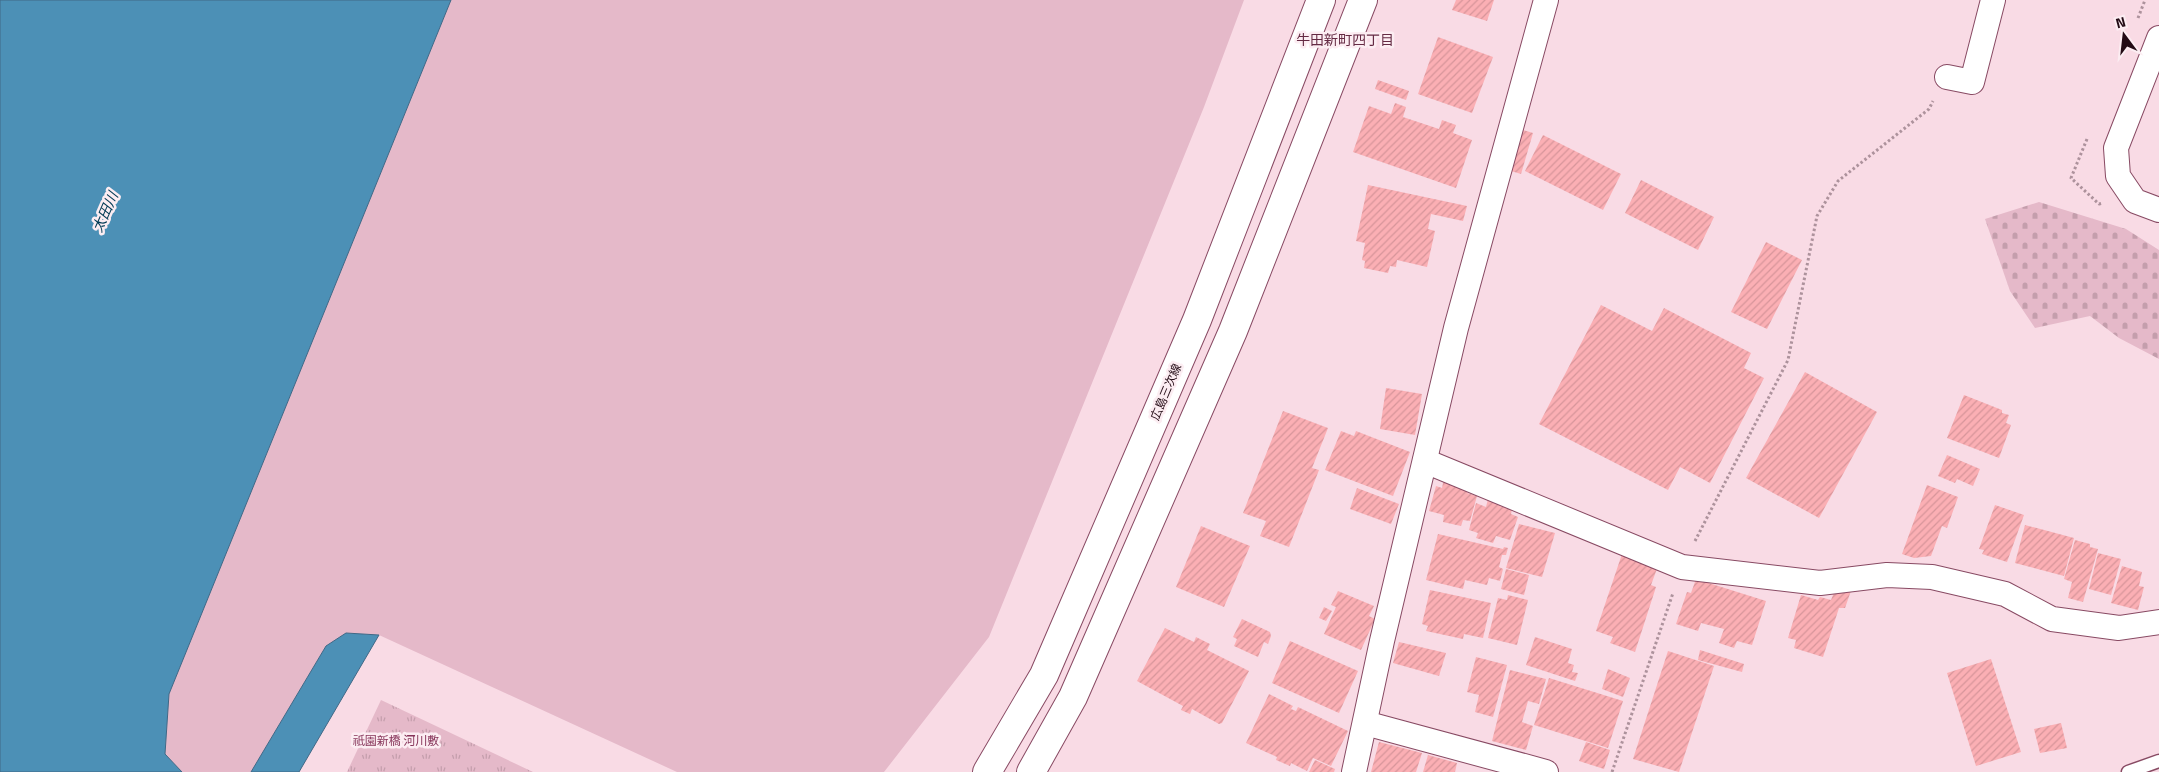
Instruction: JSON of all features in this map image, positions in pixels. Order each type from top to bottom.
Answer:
[{"type":"main road","name":"広島三次線","points":[[987,772],[1044,675],[1197,320],[1321,0]]},
{"type":"main road","points":[[1031,772],[1073,697],[1233,331],[1362,0]]},
{"type":"street","points":[[1354,772],[1382,641],[1456,328],[1546,0]]},
{"type":"street","points":[[1948,78],[1972,82],[1993,0]]},
{"type":"street","points":[[2159,38],[2116,148],[2118,176],[2136,201],[2159,210]]},
{"type":"street","points":[[1425,461],[1686,559],[1820,583],[1887,575],[1932,577],[2005,594],[2052,619],[2119,628],[2159,622]]},
{"type":"street","points":[[1365,723],[1546,772]]},
{"type":"lane","points":[[2128,772],[2159,761]]},
{"type":"path","points":[[1612,772],[1686,559],[1788,360],[1817,216],[1838,181],[1929,108],[1948,78]]},
{"type":"green space","points":[[451,0],[1244,0],[1204,107],[989,637],[884,772],[677,772],[379,635],[347,633],[326,646],[251,772],[182,772],[165,754],[169,694]]},
{"type":"green space","points":[[2039,202],[2126,229],[2159,250],[2159,359],[2119,338],[2090,316],[2035,328],[2010,291],[1985,219]]},
{"type":"green space","name":"祇園新橋 河川敷","points":[[381,700],[533,772],[347,772]]},
{"type":"water","name":"太田川","points":[[0,0],[451,0],[169,694],[165,754],[182,772],[0,772]]},
{"type":"water","points":[[346,633],[379,635],[299,772],[251,772],[326,646]]},
{"type":"building","points":[[1456,0],[1494,0],[1487,21],[1452,10]]},
{"type":"building","points":[[1438,37],[1493,57],[1472,113],[1418,94]]},
{"type":"building","points":[[1378,80],[1409,91],[1406,100],[1375,89]]},
{"type":"building","points":[[1395,103],[1406,107],[1403,117],[1439,129],[1442,120],[1456,125],[1453,133],[1472,140],[1456,188],[1353,152],[1369,106],[1391,114]]},
{"type":"building","points":[[1523,130],[1533,133],[1521,174],[1511,171]]},
{"type":"building","points":[[1543,135],[1621,174],[1603,210],[1525,171]]},
{"type":"building","points":[[1641,180],[1714,217],[1698,250],[1625,213]]},
{"type":"building","points":[[1368,185],[1467,206],[1463,221],[1431,214],[1428,229],[1435,231],[1427,267],[1397,260],[1396,267],[1390,266],[1388,273],[1364,268],[1365,261],[1362,260],[1365,243],[1356,241]]},
{"type":"building","points":[[1766,242],[1802,260],[1767,329],[1731,312]]},
{"type":"building","points":[[1601,305],[1652,331],[1664,308],[1751,353],[1744,368],[1764,378],[1710,483],[1680,467],[1668,490],[1539,424]]},
{"type":"building","points":[[1805,372],[1877,412],[1819,518],[1746,478]]},
{"type":"building","points":[[1386,388],[1422,394],[1415,435],[1380,429]]},
{"type":"building","points":[[1964,395],[2002,410],[2002,413],[2009,415],[2006,423],[2011,425],[1999,458],[1947,438]]},
{"type":"building","points":[[1283,411],[1328,428],[1312,468],[1319,470],[1289,547],[1260,536],[1266,521],[1243,513]]},
{"type":"building","points":[[1341,431],[1354,436],[1356,431],[1410,452],[1393,496],[1325,470]]},
{"type":"building","points":[[1947,455],[1980,469],[1973,486],[1957,479],[1955,483],[1938,476]]},
{"type":"building","points":[[1444,478],[1469,487],[1467,493],[1477,496],[1470,521],[1463,520],[1461,526],[1443,522],[1444,515],[1429,511],[1436,486],[1442,488]]},
{"type":"building","points":[[1927,485],[1958,497],[1947,528],[1942,526],[1931,556],[1914,558],[1902,554]]},
{"type":"building","points":[[1357,488],[1399,504],[1391,524],[1350,509]]},
{"type":"building","points":[[1488,499],[1512,509],[1511,514],[1518,517],[1510,540],[1496,536],[1493,543],[1476,538],[1478,533],[1469,530],[1476,503],[1486,507]]},
{"type":"building","points":[[1995,505],[2024,515],[2007,562],[1982,554],[1984,550],[1979,549]]},
{"type":"building","points":[[1519,524],[1555,533],[1542,577],[1506,568]]},
{"type":"building","points":[[2025,525],[2074,538],[2064,576],[2015,563]]},
{"type":"building","points":[[1201,526],[1250,546],[1224,607],[1176,587]]},
{"type":"building","points":[[1438,534],[1503,549],[1504,547],[1508,548],[1506,555],[1502,555],[1499,567],[1503,569],[1500,581],[1489,578],[1487,585],[1465,580],[1463,589],[1426,580]]},
{"type":"building","points":[[2075,540],[2090,544],[2090,547],[2098,549],[2083,602],[2068,598],[2072,582],[2064,579]]},
{"type":"building","points":[[2098,553],[2121,559],[2111,595],[2089,589]]},
{"type":"building","points":[[1622,554],[1658,566],[1651,585],[1656,587],[1635,652],[1610,643],[1613,637],[1596,631]]},
{"type":"building","points":[[2122,566],[2142,572],[2139,586],[2144,587],[2138,610],[2111,603]]},
{"type":"building","points":[[1506,569],[1529,575],[1524,595],[1501,589]]},
{"type":"building","points":[[1696,579],[1766,601],[1752,645],[1737,641],[1734,648],[1719,643],[1724,629],[1701,623],[1698,631],[1676,624],[1687,592],[1691,593]]},
{"type":"building","points":[[1852,588],[1845,608],[1839,608],[1823,657],[1794,648],[1796,640],[1788,638],[1801,595],[1818,600],[1820,597],[1831,600],[1835,590]]},
{"type":"building","points":[[1430,590],[1491,603],[1483,638],[1464,634],[1463,639],[1426,631],[1428,626],[1422,624]]},
{"type":"building","points":[[1338,591],[1374,606],[1369,616],[1375,619],[1361,650],[1324,634],[1336,607],[1331,605]]},
{"type":"building","points":[[1508,595],[1528,600],[1517,645],[1488,638],[1498,598],[1507,600]]},
{"type":"building","points":[[1324,607],[1332,611],[1326,621],[1319,618]]},
{"type":"building","points":[[1242,619],[1270,632],[1271,636],[1268,644],[1264,642],[1258,657],[1234,646],[1237,639],[1233,637]]},
{"type":"building","points":[[1165,628],[1194,642],[1196,637],[1210,644],[1207,650],[1249,671],[1222,723],[1219,724],[1192,709],[1190,714],[1181,710],[1183,706],[1137,681]]},
{"type":"building","points":[[1535,637],[1572,649],[1568,663],[1574,665],[1572,672],[1578,673],[1575,681],[1526,665]]},
{"type":"building","points":[[1290,641],[1358,671],[1339,713],[1272,683]]},
{"type":"building","points":[[1399,642],[1446,653],[1439,676],[1393,663]]},
{"type":"building","points":[[1700,650],[1744,664],[1742,672],[1698,660]]},
{"type":"building","points":[[1668,651],[1714,666],[1679,772],[1633,759]]},
{"type":"building","points":[[1476,657],[1507,665],[1493,717],[1475,712],[1479,695],[1467,692]]},
{"type":"building","points":[[1991,659],[2021,752],[1976,766],[1947,673]]},
{"type":"building","points":[[1608,669],[1630,678],[1623,697],[1602,689]]},
{"type":"building","points":[[1510,670],[1546,679],[1539,704],[1528,701],[1522,722],[1533,726],[1526,750],[1492,741]]},
{"type":"building","points":[[1549,678],[1623,701],[1608,748],[1534,725]]},
{"type":"building","points":[[1269,694],[1293,706],[1291,709],[1296,711],[1298,707],[1348,731],[1331,766],[1313,758],[1307,771],[1291,763],[1290,766],[1276,760],[1277,757],[1246,743]]},
{"type":"building","points":[[2061,723],[2067,748],[2040,753],[2034,729]]},
{"type":"building","points":[[1379,742],[1422,753],[1416,772],[1371,772]]},
{"type":"building","points":[[1586,742],[1610,750],[1604,769],[1579,761]]},
{"type":"building","points":[[1428,755],[1457,763],[1455,772],[1423,772]]},
{"type":"building","points":[[1315,760],[1335,769],[1334,772],[1309,772]]},
{"type":"district","name":"牛田新町四丁目","points":[[1345,40]]}]
